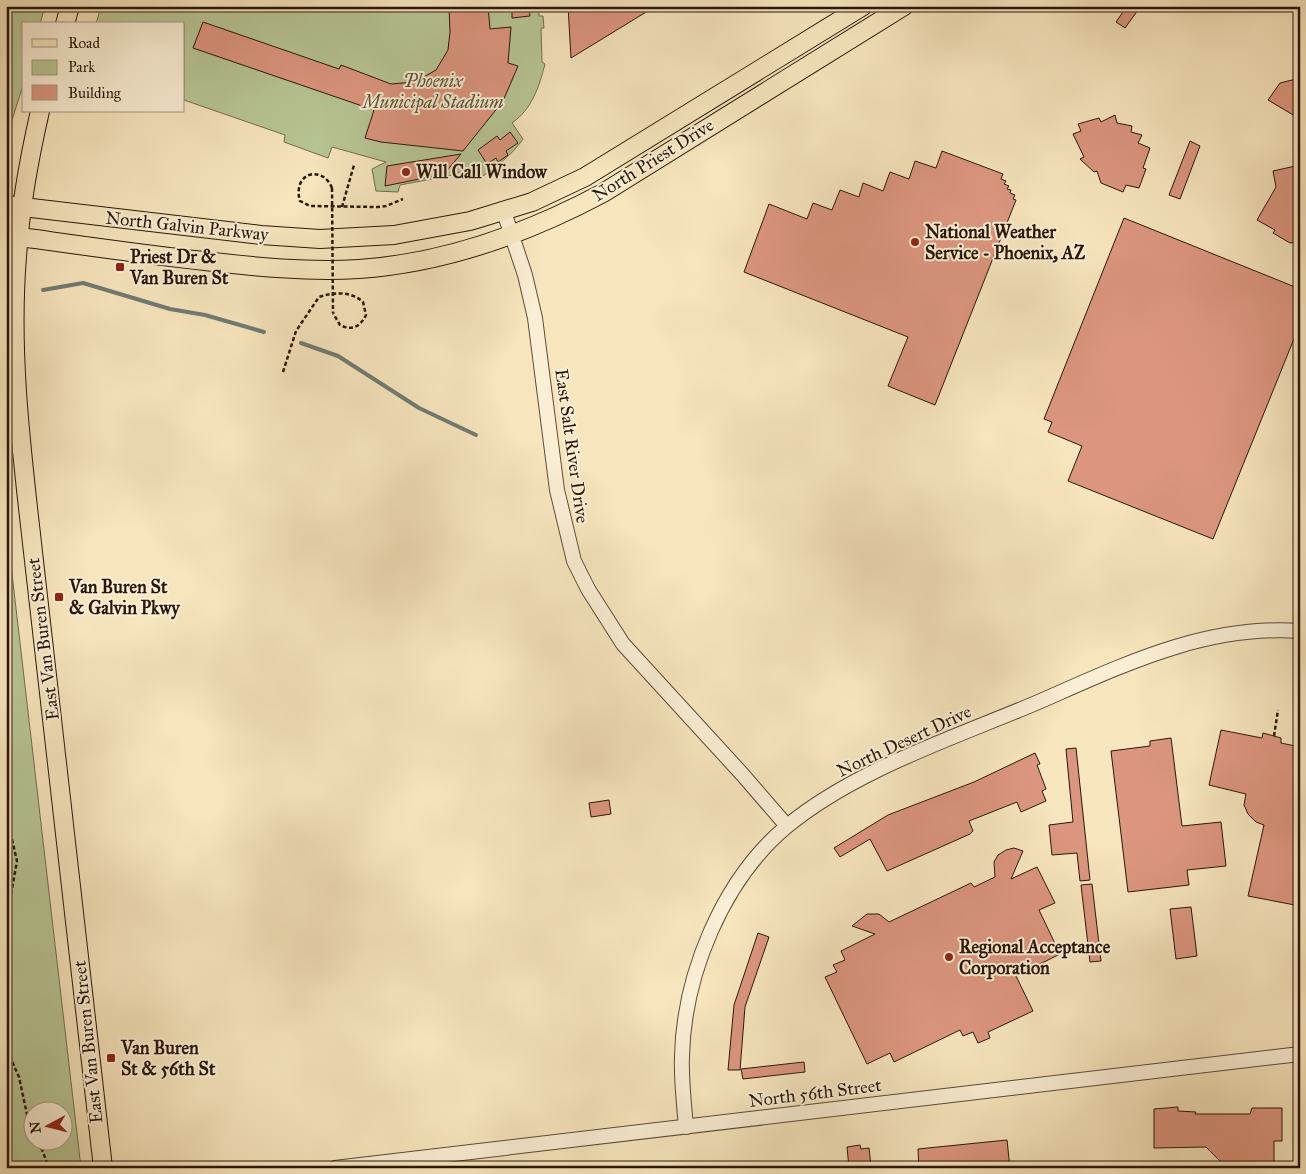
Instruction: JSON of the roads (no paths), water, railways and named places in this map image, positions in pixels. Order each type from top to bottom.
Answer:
[{"type":"main road","points":[[66,22],[70,6]]},
{"type":"main road","name":"North Priest Drive","points":[[368,238],[416,232],[504,212],[555,192],[612,162],[862,6]]},
{"type":"main road","name":"North Priest Drive","points":[[382,266],[432,258],[512,236],[560,216],[603,193],[904,6]]},
{"type":"main road","name":"East Van Buren Street","points":[[40,112],[14,206],[16,361],[22,452],[102,1168]]},
{"type":"main road","name":"North Galvin Parkway","points":[[14,206],[261,235],[328,239],[368,238]]},
{"type":"main road","name":"North Galvin Parkway","points":[[13,236],[285,269],[339,270],[382,266]]},
{"type":"street","name":"East Salt River Drive","points":[[504,212],[525,275],[535,318],[557,490],[574,561],[588,590],[623,644],[787,826]]},
{"type":"street","name":"North Desert Drive","points":[[686,1127],[682,1055],[686,1017],[706,942],[718,914],[739,880],[759,854],[787,826],[833,795],[881,769],[1161,650],[1226,634],[1285,630],[1300,631]]},
{"type":"street","name":"North 56th Street","points":[[334,1168],[1300,1054]]},
{"type":"waterway","points":[[43,290],[83,283],[170,309],[205,315],[264,332]]},
{"type":"waterway","points":[[301,343],[338,356],[419,408],[476,435]]},
{"type":"place","name":"Will Call Window","points":[[406,172]]},
{"type":"place","name":"National Weather Service - Phoenix, AZ","points":[[915,242]]},
{"type":"place","name":"Priest Dr & Van Buren St","points":[[120,267]]},
{"type":"place","name":"Van Buren St & Galvin Pkwy","points":[[59,597]]},
{"type":"place","name":"Regional Acceptance Corporation","points":[[949,957]]},
{"type":"place","name":"Van Buren St & 56th St","points":[[111,1058]]},
{"type":"park label","name":"Phoenix Municipal Stadium","points":[[433,91]]}]
